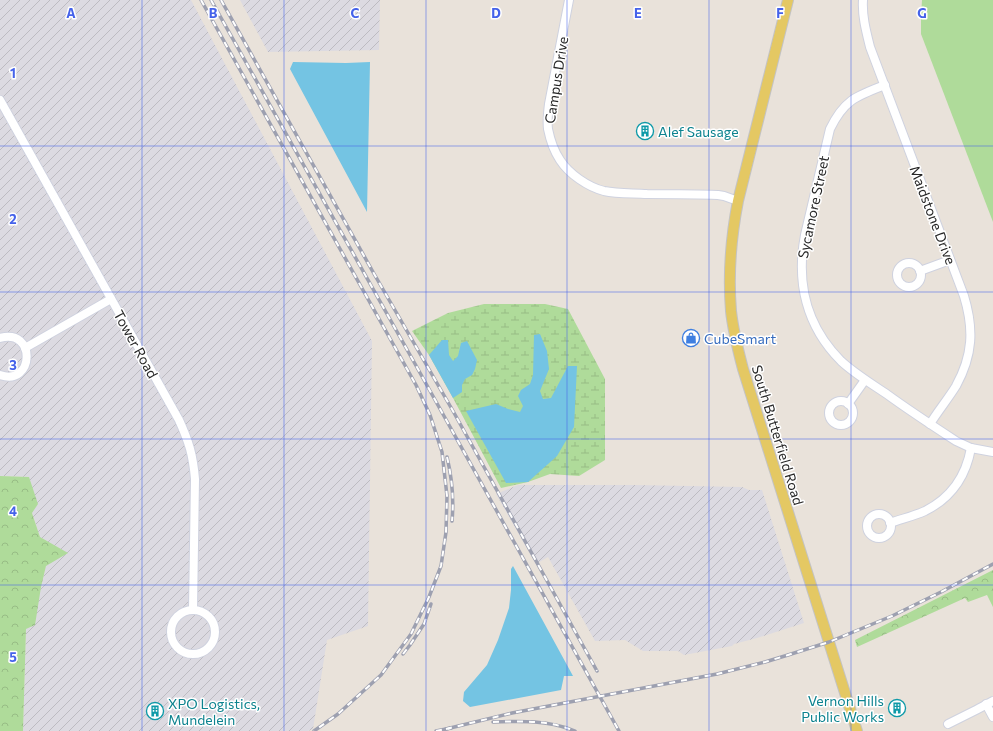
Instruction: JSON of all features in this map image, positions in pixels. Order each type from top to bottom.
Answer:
[{"type":"main road","name":"South Butterfield Road","points":[[788,0],[738,200],[734,222],[731,243],[730,277],[732,311],[738,350],[857,731]]},
{"type":"street","name":"Campus Drive","points":[[569,0],[549,104],[548,120],[551,142],[560,160],[567,169],[585,183],[604,191],[620,193],[718,195],[738,200]]},
{"type":"street","name":"Maidstone Drive","points":[[863,0],[866,33],[968,310],[971,332],[967,360],[963,373],[930,424]]},
{"type":"street","name":"Sycamore Street","points":[[885,85],[866,93],[846,105],[830,129],[802,249],[801,269],[805,295],[814,323],[823,338],[834,352],[855,373],[956,441],[971,448],[993,452]]},
{"type":"street","name":"Tower Road","points":[[0,100],[179,420],[190,446],[195,479],[193,610]]},
{"type":"street","points":[[920,271],[950,260]]},
{"type":"street","points":[[25,348],[111,299]]},
{"type":"street","points":[[0,338],[16,338],[23,344],[27,354],[27,361],[20,372],[9,377],[0,375]]},
{"type":"street","points":[[848,404],[865,380]]},
{"type":"street","points":[[890,523],[924,511],[939,503],[949,494],[965,470],[971,448]]},
{"type":"street","points":[[193,610],[203,613],[210,619],[214,629],[214,634],[213,640],[208,648],[193,654],[180,649],[175,644],[171,635],[173,624],[176,619],[181,614],[193,610]]},
{"type":"street","points":[[948,724],[990,702],[993,717]]},
{"type":"shaded area","points":[[0,0],[191,0],[372,341],[368,626],[327,640],[313,729],[308,731],[23,731],[26,629],[41,587],[46,566],[40,537],[32,513],[29,477],[0,476]]},
{"type":"shaded area","points":[[240,0],[380,0],[379,50],[268,52]]},
{"type":"shaded area","points":[[518,485],[742,487],[749,490],[762,490],[804,623],[734,644],[732,646],[684,655],[678,651],[643,651],[625,640],[595,641],[548,557],[536,564],[496,494]]},
{"type":"green space","points":[[922,0],[993,0],[993,222],[921,34]]},
{"type":"green space","points":[[484,304],[545,304],[568,309],[605,379],[605,460],[579,476],[550,474],[528,482],[501,488],[429,355],[412,331],[448,313]]},
{"type":"green space","points":[[0,476],[29,477],[38,504],[32,513],[40,537],[68,553],[46,566],[35,625],[26,629],[23,731],[0,731]]},
{"type":"green space","points":[[993,570],[993,607],[987,595],[968,602],[965,598],[857,647],[855,640]]},
{"type":"water","points":[[293,62],[370,62],[367,212],[290,69]]},
{"type":"water","points":[[540,334],[547,351],[549,369],[540,391],[543,399],[551,398],[568,366],[577,366],[574,427],[557,456],[528,482],[506,483],[466,411],[496,404],[520,412],[523,406],[518,396],[521,390],[530,384],[533,375],[534,335]]},
{"type":"water","points":[[442,340],[448,340],[449,355],[453,361],[458,356],[461,343],[467,341],[477,360],[472,375],[465,379],[462,385],[462,392],[453,398],[429,355]]},
{"type":"water","points":[[513,566],[573,676],[564,676],[561,690],[470,707],[463,701],[464,692],[487,665],[498,640],[509,608],[511,569]]},
{"type":"railway","points":[[201,0],[416,385],[430,415],[442,452],[447,496],[446,532],[441,566],[429,597],[411,634],[381,675],[338,714],[314,731]]},
{"type":"railway","points":[[211,0],[619,731]]},
{"type":"railway","points":[[221,0],[373,272],[453,411],[597,671]]},
{"type":"railway","points":[[447,457],[452,489],[452,521]]},
{"type":"railway","points":[[446,729],[512,713],[717,674],[765,662],[829,642],[892,616],[993,564]]},
{"type":"railway","points":[[403,654],[424,624],[431,604]]},
{"type":"railway","points":[[493,722],[545,723],[565,727],[575,731]]},
{"type":"railway","points":[[436,731],[451,728]]},
{"type":"place","name":"Alef Sausage","points":[[645,131]]},
{"type":"place","name":"CubeSmart","points":[[691,338]]},
{"type":"place","name":"Vernon Hills Public Works","points":[[897,708]]},
{"type":"place","name":"XPO Logistics, Mundelein","points":[[155,711]]}]
